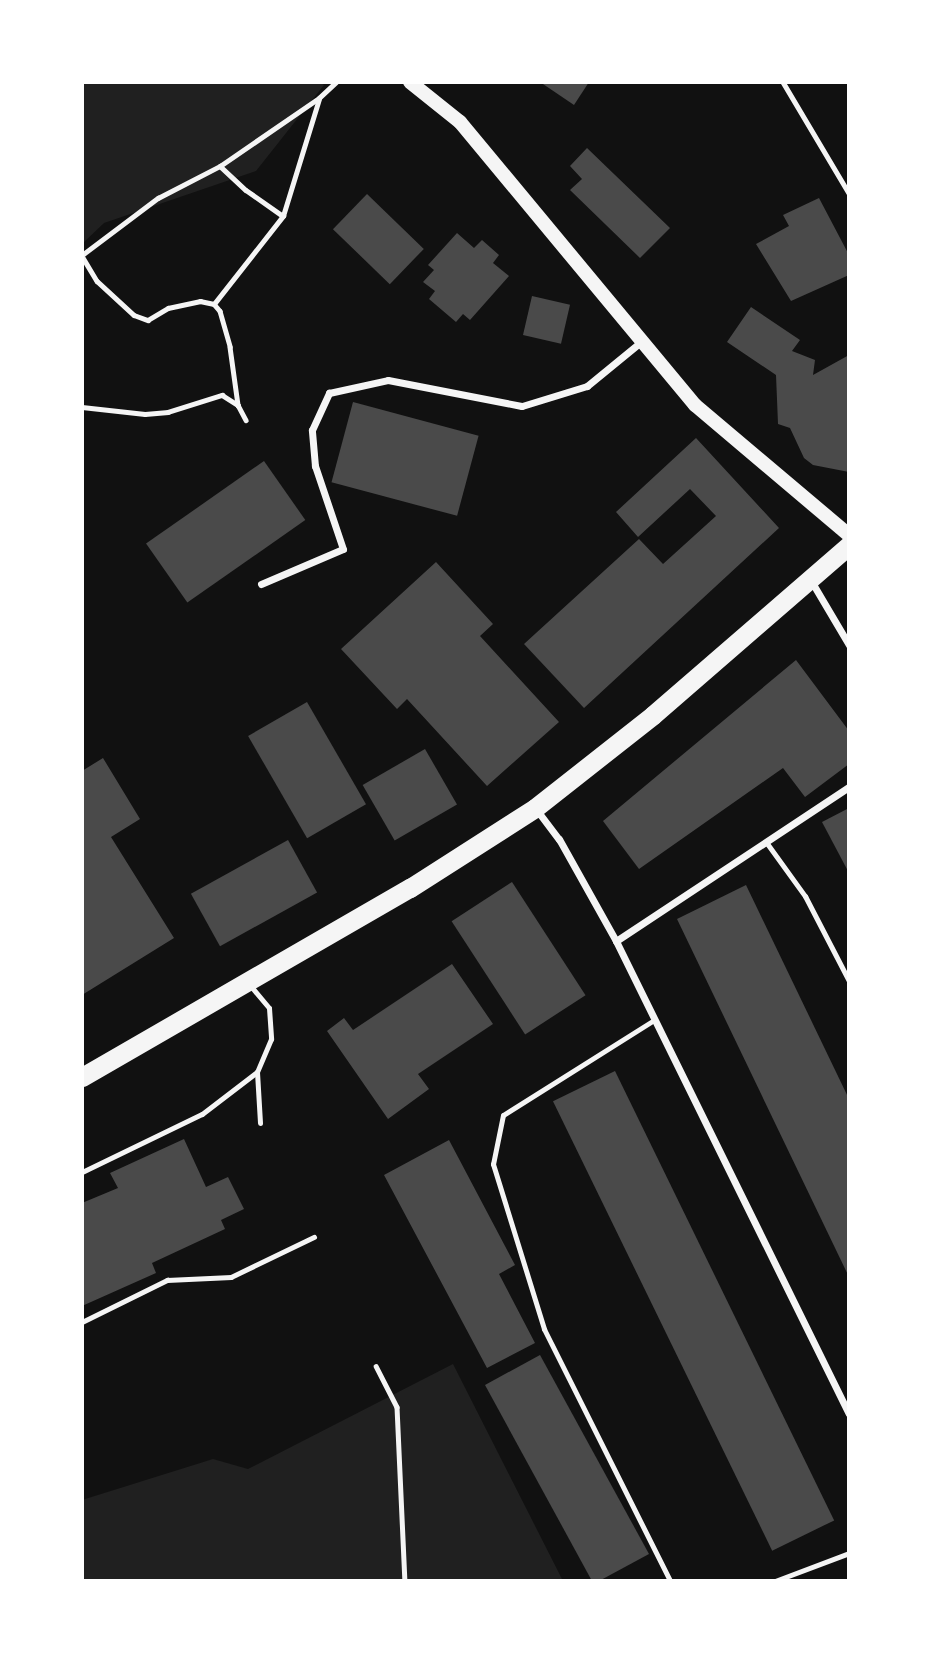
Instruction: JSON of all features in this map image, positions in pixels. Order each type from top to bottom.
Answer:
[{"type":"highway","points":[[82,1077],[410,888],[536,808],[653,715],[849,545]]},
{"type":"main road","points":[[410,82],[460,122],[695,405],[849,535]]},
{"type":"street","points":[[261,584],[342,550],[315,466],[312,430],[329,393],[388,380],[522,406],[587,386],[642,340]]},
{"type":"street","points":[[809,577],[849,645]]},
{"type":"street","points":[[616,941],[849,787]]},
{"type":"street","points":[[536,808],[558,839],[616,941],[849,1414]]},
{"type":"lane","points":[[766,842],[805,896],[849,981]]},
{"type":"lane","points":[[247,982],[269,1008],[271,1038],[257,1072],[260,1123]]},
{"type":"lane","points":[[654,1020],[503,1115],[493,1164],[544,1329],[670,1581]]},
{"type":"lane","points":[[82,1172],[202,1114],[257,1072]]},
{"type":"lane","points":[[775,1581],[849,1553]]},
{"type":"path","points":[[246,420],[238,405],[230,347],[220,311],[214,304],[200,301],[179,306],[148,320],[134,315],[97,281],[82,255],[158,198],[220,166],[319,98],[336,82]]},
{"type":"path","points":[[783,82],[849,193]]},
{"type":"path","points":[[214,304],[258,252],[283,216],[319,98]]},
{"type":"path","points":[[220,166],[246,190],[283,216]]},
{"type":"path","points":[[82,407],[156,413],[222,396],[238,405]]},
{"type":"path","points":[[82,1322],[167,1280],[231,1277],[314,1237]]},
{"type":"path","points":[[376,1366],[397,1407],[405,1581]]},
{"type":"shaded area","points":[[82,82],[320,82],[324,85],[256,171],[104,223],[82,244]]},
{"type":"shaded area","points":[[453,1364],[563,1581],[82,1581],[82,1500],[213,1459],[248,1469]]},
{"type":"building","points":[[540,82],[589,82],[574,105]]},
{"type":"building","points":[[587,148],[670,228],[640,258],[570,190],[582,179],[570,166]]},
{"type":"building","points":[[367,194],[424,249],[390,284],[333,229]]},
{"type":"building","points":[[819,198],[849,255],[849,275],[791,301],[756,244],[789,226],[783,215]]},
{"type":"building","points":[[457,233],[474,248],[482,240],[499,255],[493,263],[509,276],[470,320],[463,314],[456,322],[429,299],[435,291],[423,282],[434,270],[428,265]]},
{"type":"building","points":[[532,296],[570,305],[561,344],[523,335]]},
{"type":"building","points":[[751,307],[800,340],[792,351],[815,360],[813,375],[849,355],[849,472],[813,465],[804,458],[790,428],[778,424],[776,375],[727,342]]},
{"type":"building","points":[[353,402],[479,436],[457,516],[332,482]]},
{"type":"building","points":[[696,438],[779,528],[584,708],[524,644],[639,539],[663,564],[716,516],[690,489],[638,537],[616,512]]},
{"type":"building","points":[[264,461],[305,520],[187,603],[146,544]]},
{"type":"building","points":[[436,562],[493,624],[480,636],[559,722],[487,786],[407,699],[397,709],[341,649]]},
{"type":"building","points":[[796,660],[849,731],[849,764],[805,797],[783,768],[639,869],[603,821]]},
{"type":"building","points":[[307,702],[366,804],[307,838],[248,736]]},
{"type":"building","points":[[425,749],[457,804],[395,840],[363,785]]},
{"type":"building","points":[[103,758],[140,819],[111,837],[174,938],[82,995],[82,771]]},
{"type":"building","points":[[849,808],[849,873],[822,822]]},
{"type":"building","points":[[288,840],[317,892],[220,946],[191,894]]},
{"type":"building","points":[[512,882],[586,995],[525,1034],[452,921]]},
{"type":"building","points":[[746,885],[849,1099],[849,1277],[677,919]]},
{"type":"building","points":[[452,964],[493,1024],[418,1074],[429,1089],[388,1119],[327,1031],[344,1018],[353,1030]]},
{"type":"building","points":[[615,1071],[834,1520],[772,1551],[553,1101]]},
{"type":"building","points":[[184,1139],[206,1187],[228,1177],[244,1209],[221,1220],[225,1229],[152,1263],[156,1273],[82,1306],[82,1203],[118,1188],[110,1173]]},
{"type":"building","points":[[449,1140],[515,1265],[499,1274],[535,1343],[487,1368],[384,1175]]},
{"type":"building","points":[[540,1355],[649,1554],[599,1581],[592,1581],[485,1385]]}]
